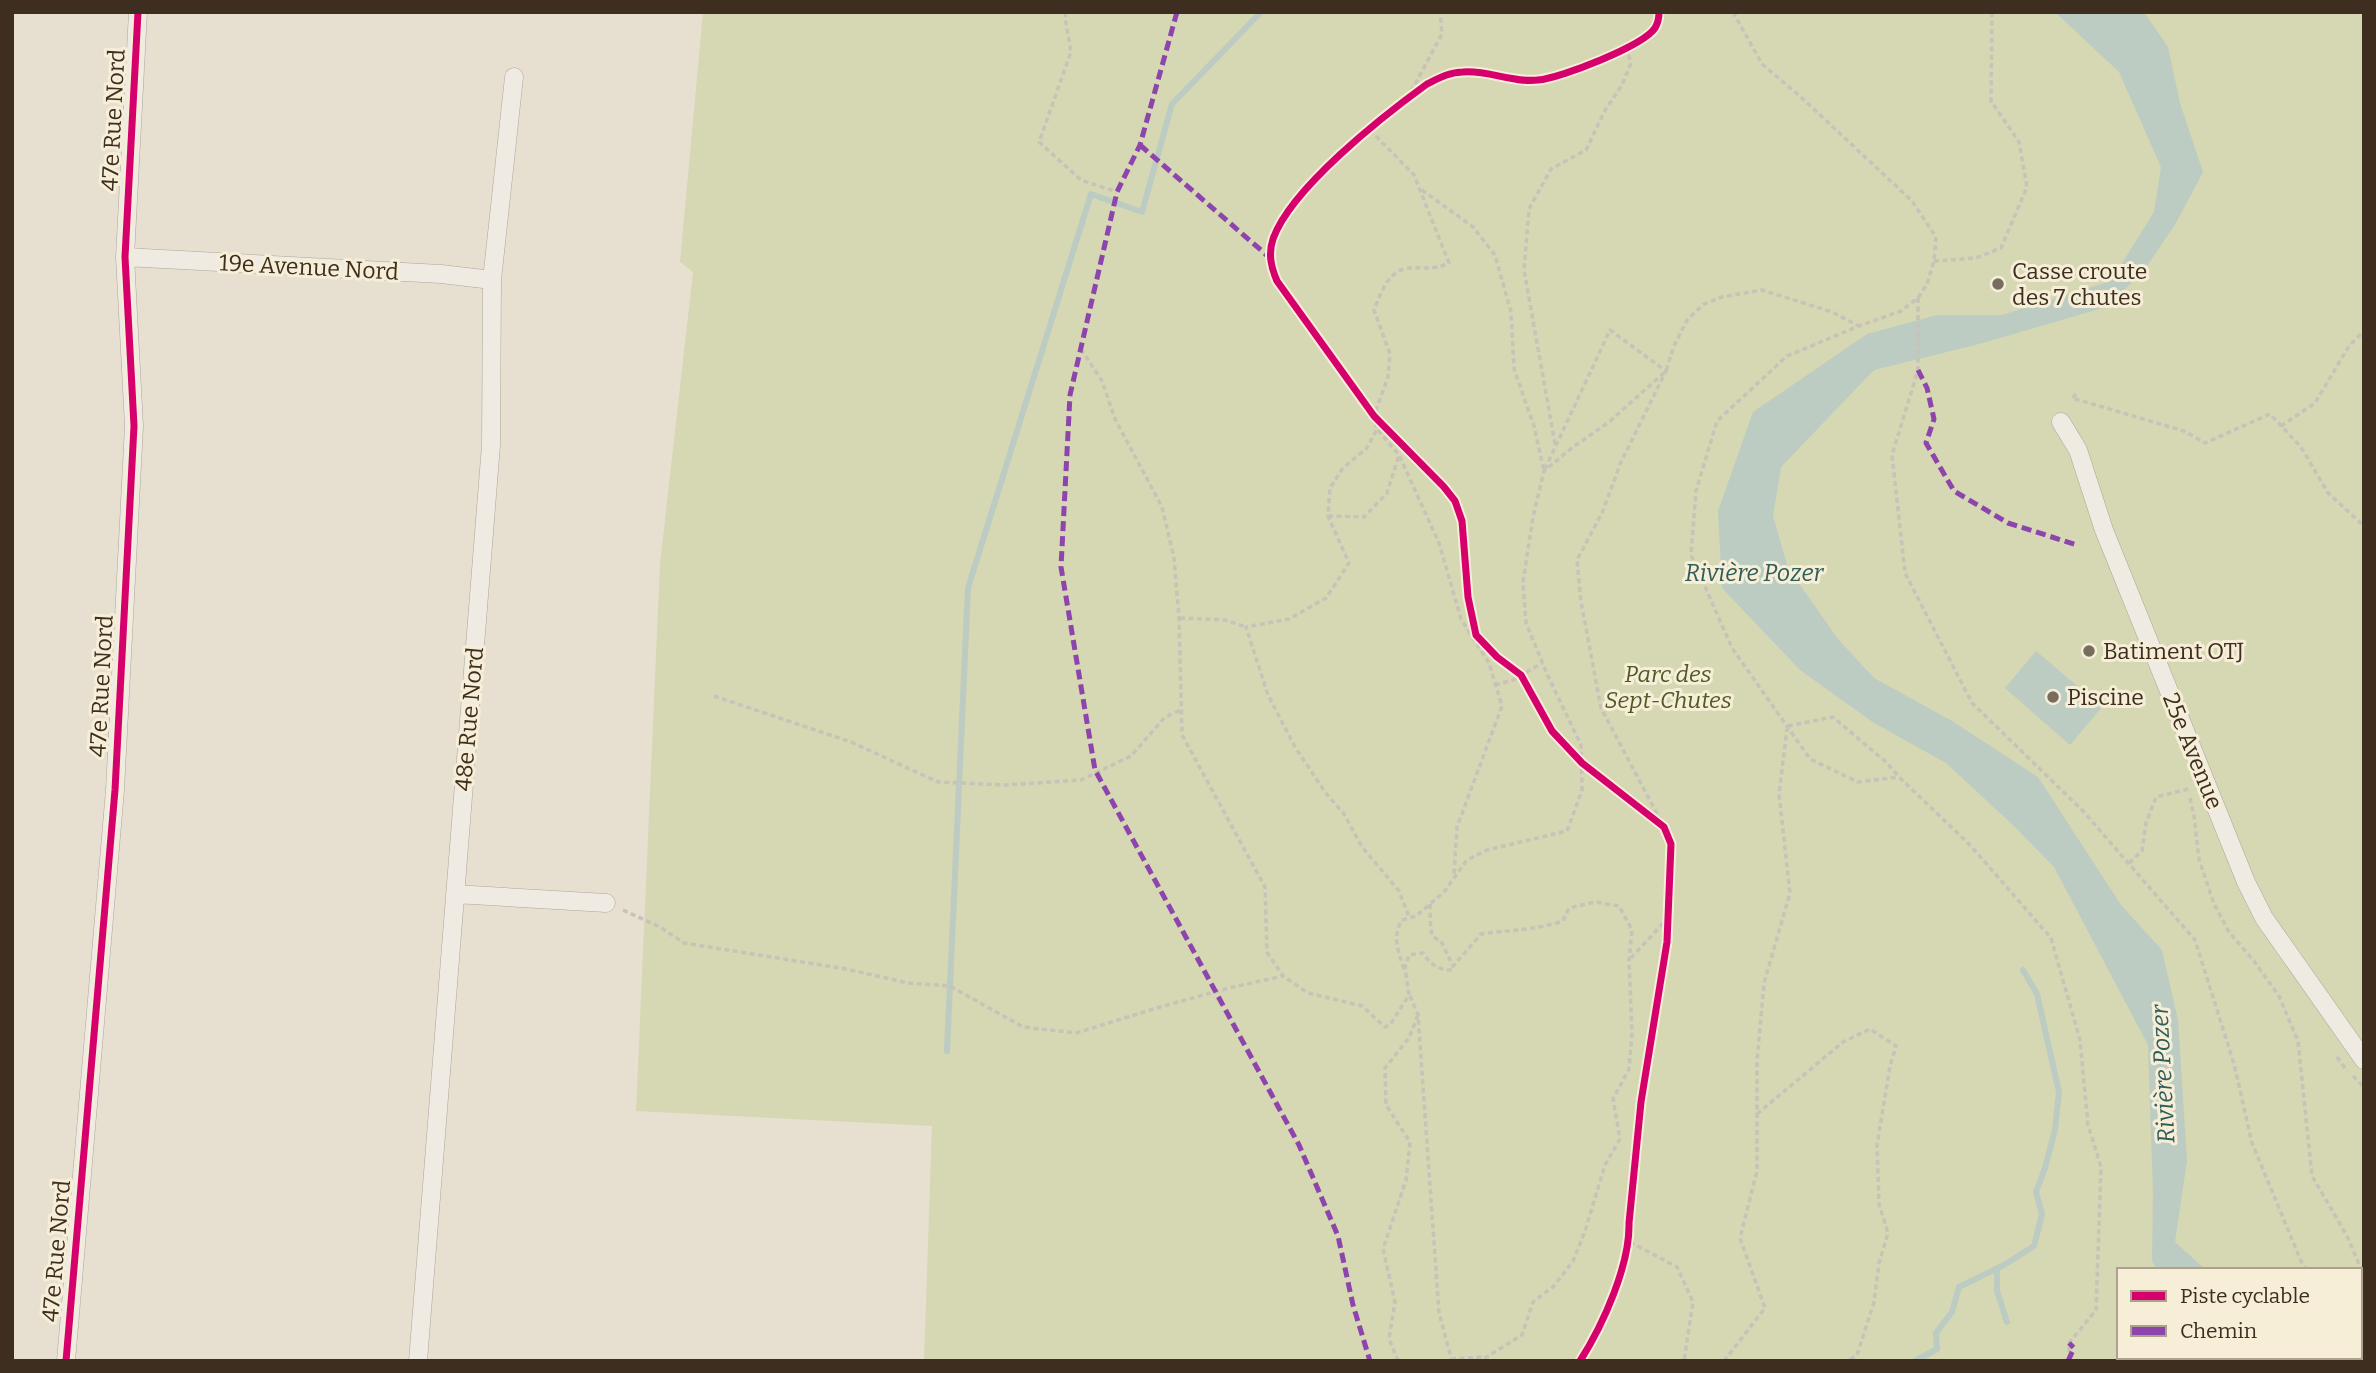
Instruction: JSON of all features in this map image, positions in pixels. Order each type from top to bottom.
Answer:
[{"type":"street","name":"47e Rue Nord","points":[[66,1361],[115,790],[134,426],[125,257],[138,12]]},
{"type":"street","name":"48e Rue Nord","points":[[418,1361],[491,445],[492,280],[514,77]]},
{"type":"street","name":"19e Avenue Nord","points":[[125,257],[441,274],[492,280]]},
{"type":"street","name":"25e Avenue","points":[[2061,422],[2078,450],[2104,530],[2246,882],[2264,918],[2364,1060]]},
{"type":"street","points":[[455,894],[607,903]]},
{"type":"path","points":[[1066,12],[1071,52],[1039,142],[1081,180],[1117,192]]},
{"type":"path","points":[[1406,99],[1442,34],[1440,12]]},
{"type":"path","points":[[1733,12],[1762,64],[1912,201],[1936,237],[1934,261],[1927,284],[1918,298],[1902,311],[1787,356],[1717,421],[1696,491],[1691,555],[1732,648],[1810,759],[1858,782],[1899,777]]},
{"type":"path","points":[[1934,261],[1976,258],[2001,248],[2027,187],[2019,142],[1991,101],[1992,13]]},
{"type":"path","points":[[1614,54],[1637,41]]},
{"type":"path","points":[[1556,446],[1524,270],[1529,209],[1551,169],[1586,150],[1604,112],[1622,85],[1631,63],[1626,47]]},
{"type":"path","points":[[1396,108],[1427,84]]},
{"type":"path","points":[[1360,138],[1372,128],[1414,175],[1449,263],[1437,269],[1403,270],[1384,285],[1374,310],[1391,354],[1388,377],[1374,416],[1377,429],[1399,455],[1439,543],[1461,619],[1489,663],[1502,706],[1457,827],[1454,876]]},
{"type":"path","points":[[1420,188],[1473,227],[1496,255],[1511,312],[1514,369],[1534,426],[1544,471]]},
{"type":"path","points":[[1667,835],[1601,708],[1581,602],[1577,560],[1602,513],[1621,462],[1666,372],[1674,346],[1687,320],[1704,304],[1722,297],[1762,290],[1832,312],[1859,326]]},
{"type":"path","points":[[1918,298],[1918,370],[1892,455],[1905,573],[1972,703],[2082,811],[2194,940],[2234,1064],[2252,1143],[2306,1268]]},
{"type":"path","points":[[1407,979],[1396,942],[1397,929],[1402,920],[1416,916],[1444,892],[1467,860],[1487,850],[1566,831],[1582,790],[1581,745],[1526,624],[1523,582],[1533,517],[1544,471],[1610,330],[1666,372]]},
{"type":"path","points":[[2281,426],[2315,403],[2348,346],[2364,331]]},
{"type":"path","points":[[1081,349],[1102,381],[1115,419],[1162,508],[1174,558],[1179,618],[1182,735],[1265,887],[1267,952],[1283,976],[1308,993],[1362,1006],[1385,1027],[1390,1025],[1409,995]]},
{"type":"path","points":[[1544,471],[1609,422],[1666,372]]},
{"type":"path","points":[[2076,394],[2072,398],[2184,430],[2205,443],[2270,414],[2301,447],[2328,493],[2364,526]]},
{"type":"path","points":[[1366,405],[1400,442]]},
{"type":"path","points":[[1179,618],[1225,620],[1247,627],[1289,619],[1326,598],[1349,563],[1328,516],[1330,488],[1343,468],[1367,448],[1377,429]]},
{"type":"path","points":[[1328,516],[1364,517],[1387,492],[1399,455]]},
{"type":"path","points":[[1474,622],[1476,635],[1490,649]]},
{"type":"path","points":[[1247,627],[1268,695],[1295,747],[1325,792],[1345,814],[1362,847],[1399,891],[1409,918]]},
{"type":"path","points":[[1496,685],[1542,663]]},
{"type":"path","points":[[1513,669],[1521,675],[1528,687]]},
{"type":"path","points":[[714,696],[850,743],[938,782],[1006,785],[1081,780],[1131,756],[1165,717],[1181,710]]},
{"type":"path","points":[[1787,727],[1833,717],[1886,762],[1970,845],[2051,938],[2080,1040],[2088,1125],[2101,1167],[2096,1310],[2069,1343],[2068,1361]]},
{"type":"path","points":[[1724,1361],[1765,1308],[1740,1238],[1757,1171],[1757,1061],[1764,983],[1790,894],[1779,794],[1787,727]]},
{"type":"path","points":[[1574,755],[1592,771]]},
{"type":"path","points":[[2187,781],[2199,859],[2214,904],[2229,932],[2279,996],[2298,1041],[2312,1176],[2347,1237],[2361,1268]]},
{"type":"path","points":[[2129,864],[2142,851],[2146,823],[2156,797],[2188,789]]},
{"type":"path","points":[[1643,811],[1664,827]]},
{"type":"path","points":[[1595,902],[1619,906],[1632,930],[1629,960],[1632,1033],[1629,1069],[1613,1099],[1620,1139],[1605,1166],[1573,1261],[1554,1286],[1533,1302],[1522,1335],[1481,1359],[1452,1360],[1439,1313],[1418,1015],[1409,995],[1405,968],[1409,955],[1423,953],[1428,961],[1444,970],[1453,970],[1453,966],[1481,934],[1540,928],[1563,921],[1569,908],[1595,902]]},
{"type":"path","points":[[607,903],[660,927],[684,943],[846,969],[908,983],[950,986],[1023,1027],[1076,1033],[1205,994],[1283,976]]},
{"type":"path","points":[[1430,904],[1430,929],[1433,937],[1441,941],[1447,949],[1453,966]]},
{"type":"path","points":[[1668,905],[1668,930]]},
{"type":"path","points":[[1629,960],[1668,918]]},
{"type":"path","points":[[1398,1361],[1389,1339],[1395,1302],[1383,1249],[1406,1180],[1410,1142],[1386,1105],[1385,1068],[1409,1038],[1418,1015]]},
{"type":"path","points":[[1757,1114],[1843,1042],[1870,1030],[1896,1046],[1890,1066],[1877,1145],[1879,1204],[1888,1233],[1879,1263],[1874,1302],[1857,1355],[1848,1361]]},
{"type":"path","points":[[1626,1255],[1630,1242],[1629,1232]]},
{"type":"path","points":[[1630,1242],[1677,1267],[1688,1290],[1693,1302],[1684,1361]]},
{"type":"green space","name":"Parc des Sept-Chutes","points":[[703,12],[2364,12],[2364,1361],[924,1361],[932,1126],[636,1111],[660,564],[693,272],[680,262]]},
{"type":"water","name":"Rivière Pozer","points":[[2055,12],[2144,12],[2168,47],[2180,103],[2203,172],[2176,223],[2143,272],[2106,307],[1983,343],[1874,370],[1781,467],[1773,516],[1788,568],[1838,639],[1874,678],[1952,721],[2038,777],[2121,905],[2162,950],[2178,1020],[2187,1160],[2175,1242],[2204,1268],[2156,1268],[2152,1261],[2153,1193],[2148,1045],[2054,867],[1946,763],[1874,723],[1800,670],[1722,588],[1718,511],[1753,412],[1867,334],[1937,315],[2002,315],[2111,281],[2154,212],[2161,167],[2119,72]]},
{"type":"water","name":"Piscine","points":[[2036,651],[2102,707],[2070,745],[2005,688]]},
{"type":"waterway","points":[[947,1051],[968,588],[1091,194],[1142,212],[1172,104],[1261,12]]},
{"type":"waterway","points":[[1915,1361],[1937,1349],[1936,1333],[1952,1312],[1959,1287],[2004,1265],[2034,1246],[2042,1214],[2036,1192],[2055,1130],[2059,1092],[2037,994],[2023,970]]},
{"type":"waterway","points":[[1997,1269],[1997,1291],[2007,1322]]},
{"type":"marked path","points":[[1177,12],[1140,145],[1117,192],[1070,395],[1061,567],[1095,770],[1299,1145],[1338,1236],[1353,1305],[1370,1361]]},
{"type":"marked path","points":[[1140,145],[1270,258]]},
{"type":"marked path","points":[[1918,370],[1927,388],[1934,419],[1926,443],[1954,491],[2008,523],[2077,545]]},
{"type":"marked path","points":[[2068,1361],[2074,1348],[2069,1343]]},
{"type":"cycle path","points":[[66,1361],[115,790],[134,426],[125,257],[138,12]]},
{"type":"cycle path","points":[[1580,1361],[1614,1294],[1628,1240],[1641,1102],[1667,942],[1671,844],[1664,827],[1582,763],[1552,731],[1521,675],[1497,657],[1476,635],[1468,597],[1462,521],[1455,501],[1374,416],[1277,281],[1270,255],[1273,239],[1283,219],[1318,176],[1340,154],[1427,84],[1458,72],[1529,80],[1564,74],[1635,43],[1655,28],[1659,12]]},
{"type":"place","name":"Casse croute des 7 chutes","points":[[1998,284]]},
{"type":"place","name":"Batiment OTJ","points":[[2089,651]]},
{"type":"place","name":"Piscine","points":[[2053,697]]}]
